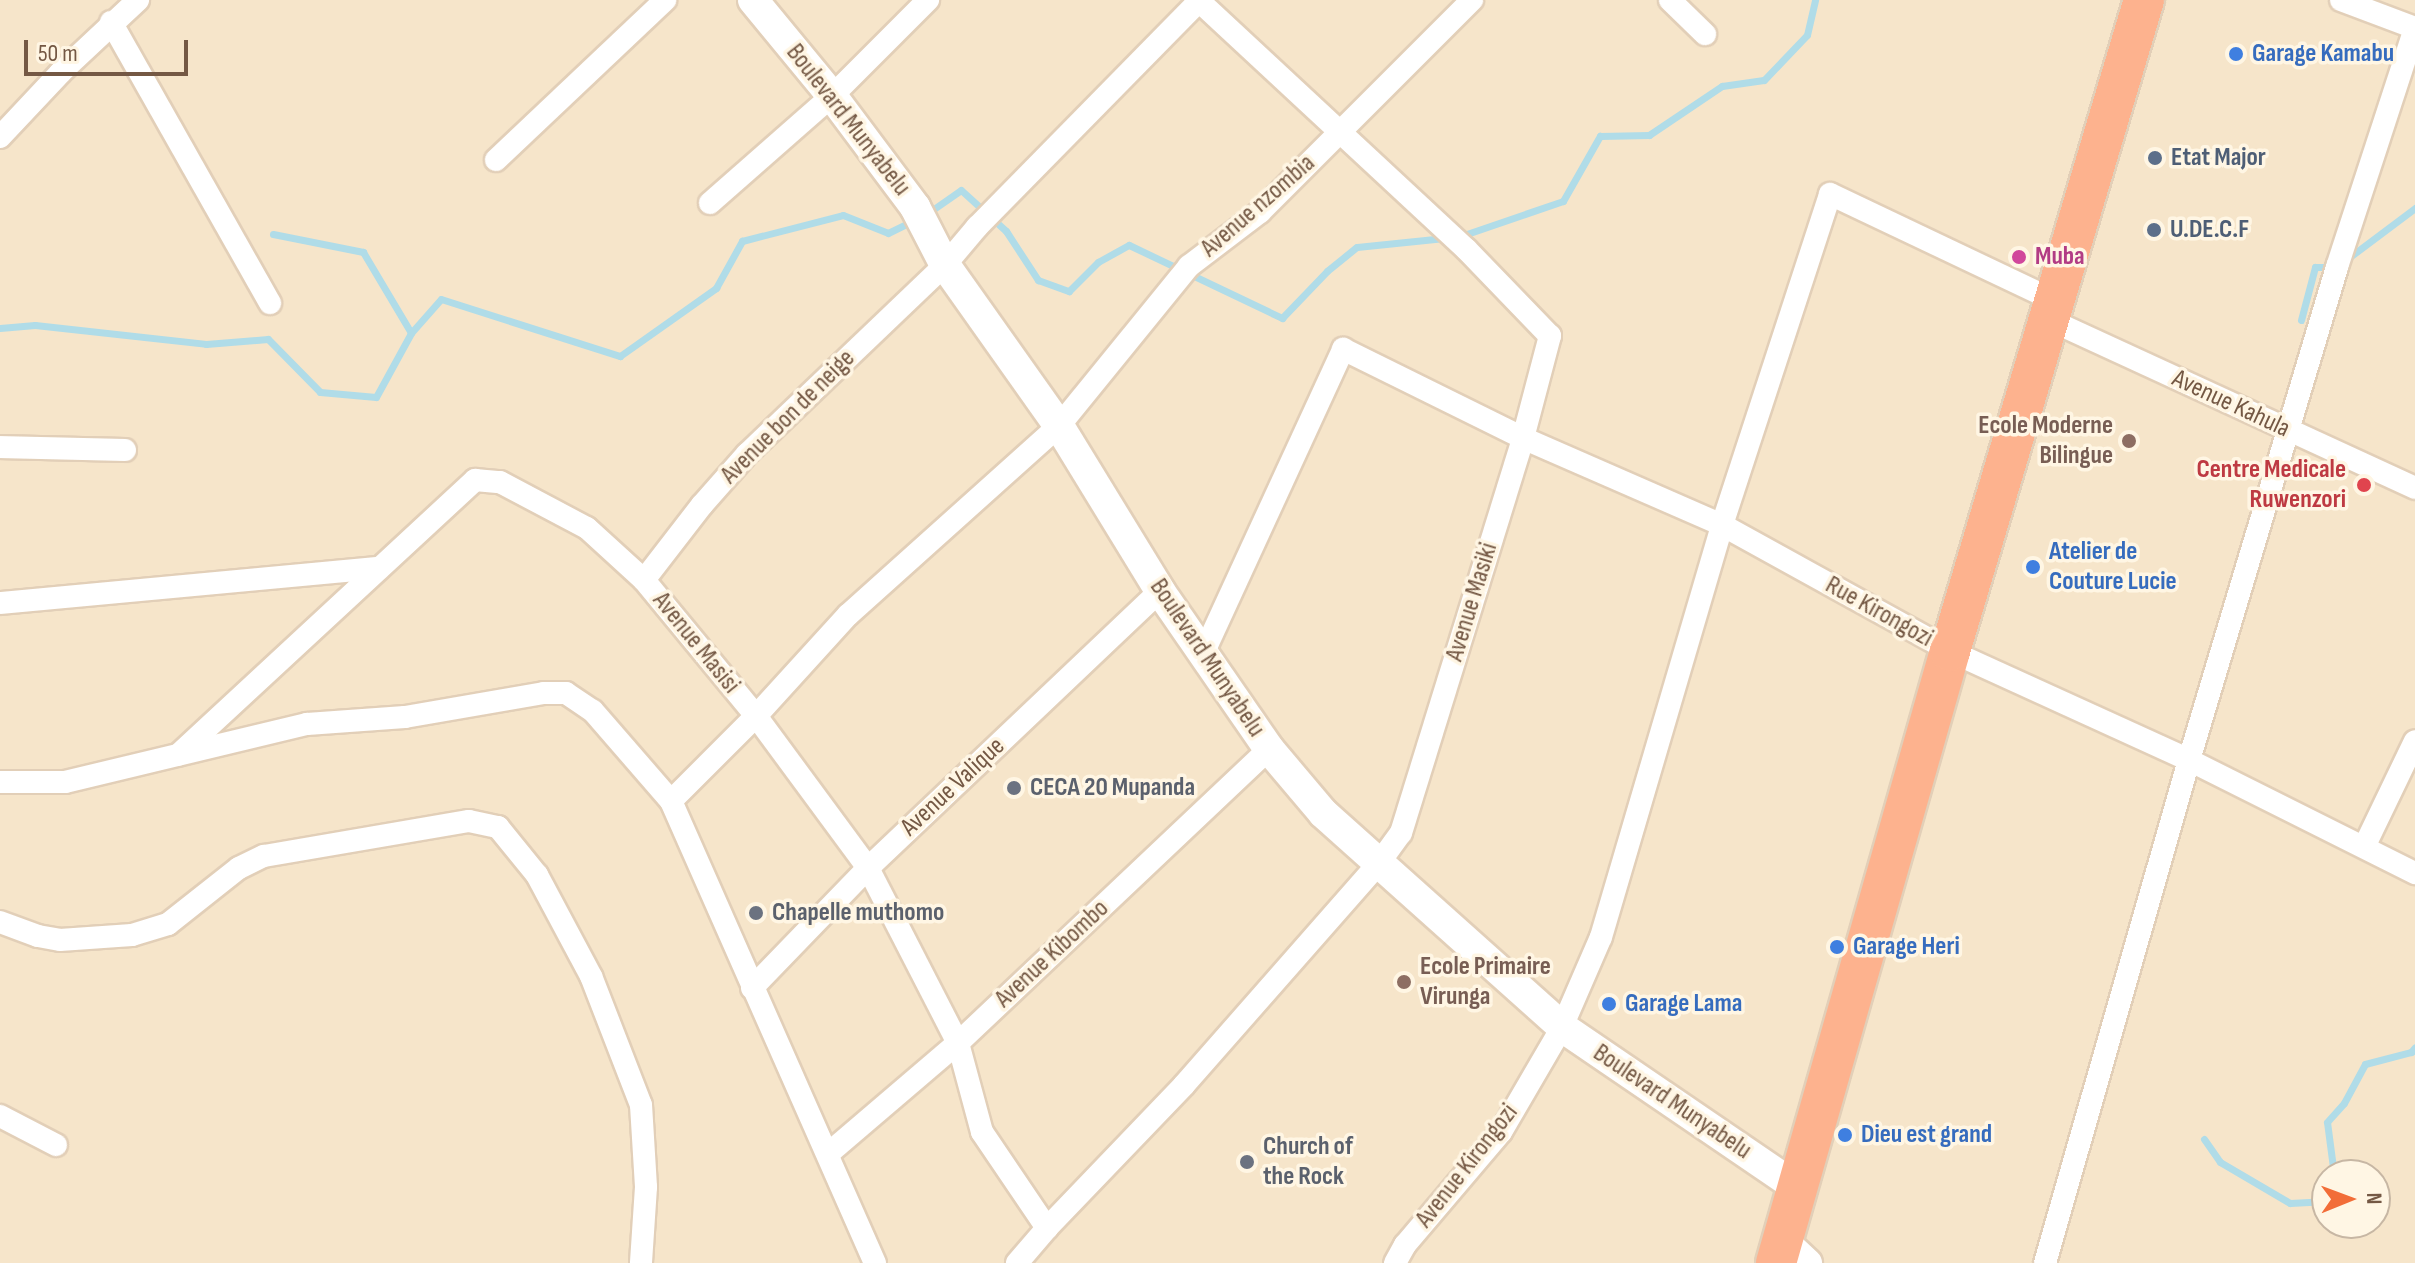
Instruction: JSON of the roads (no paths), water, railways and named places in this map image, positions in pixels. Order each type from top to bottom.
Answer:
[{"type":"highway","points":[[1789,1256],[1798,1188],[1950,651],[2144,0]]},
{"type":"street","points":[[0,137],[111,22],[138,0]]},
{"type":"street","points":[[496,160],[665,0]]},
{"type":"street","name":"Boulevard Munyabelu","points":[[753,0],[832,96],[920,216],[945,265],[1059,426],[1160,591],[1269,749],[1323,813],[1562,1027],[1798,1188]]},
{"type":"street","points":[[710,203],[832,96],[928,0]]},
{"type":"street","points":[[1199,0],[1341,132]]},
{"type":"street","name":"Avenue bon de neige","points":[[644,580],[702,505],[747,454],[945,265],[977,227],[1199,0]]},
{"type":"street","name":"Avenue nzombia","points":[[671,801],[756,716],[848,615],[1059,426],[1182,275],[1260,212],[1472,0]]},
{"type":"street","points":[[1670,0],[1705,34]]},
{"type":"street","points":[[2045,1263],[2189,760],[2288,431],[2415,28],[2341,0]]},
{"type":"street","points":[[111,22],[270,303]]},
{"type":"street","name":"Avenue Masiki","points":[[1017,1263],[1184,1085],[1379,863],[1401,833],[1523,438],[1550,336],[1466,249],[1341,132]]},
{"type":"street","name":"Avenue Kahula","points":[[1722,525],[1830,194],[2288,431],[2415,488]]},
{"type":"street","name":"Rue Kirongozi","points":[[1203,654],[1343,349],[1523,438],[1722,525],[1950,651],[2189,760],[2365,845],[2415,873]]},
{"type":"street","points":[[0,447],[125,450]]},
{"type":"street","name":"Avenue Masisi","points":[[178,755],[475,480],[489,479],[587,528],[644,580],[756,716],[868,868],[958,1043],[982,1132],[1047,1228]]},
{"type":"street","name":"Avenue Kirongozi","points":[[1395,1263],[1405,1245],[1501,1132],[1562,1027],[1601,937],[1722,525]]},
{"type":"street","points":[[0,603],[379,568]]},
{"type":"street","name":"Avenue Valique","points":[[752,988],[868,868],[1160,591]]},
{"type":"street","points":[[0,782],[65,782],[307,724],[405,717],[544,693],[566,693],[593,711],[671,801],[875,1263]]},
{"type":"street","points":[[2365,845],[2415,741]]},
{"type":"street","name":"Avenue Kibombo","points":[[829,1153],[958,1043],[1269,749]]},
{"type":"street","points":[[0,922],[38,936],[60,940],[132,935],[168,924],[239,868],[264,856],[469,821],[498,827],[537,875],[591,976],[641,1105],[646,1187],[641,1263]]},
{"type":"street","points":[[0,1116],[56,1145]]},
{"type":"waterway","points":[[1458,237],[1563,201],[1600,136],[1649,135],[1722,86],[1764,80],[1807,35],[1815,0]]},
{"type":"waterway","points":[[928,213],[961,190],[1006,231],[1038,280],[1069,291],[1098,262],[1129,245],[1282,318],[1327,271],[1357,247],[1445,238]]},
{"type":"waterway","points":[[2347,259],[2415,208]]},
{"type":"waterway","points":[[0,328],[35,325],[206,344],[268,339],[320,392],[376,397],[411,333],[441,299],[620,356],[716,288],[742,241],[843,215],[888,233],[913,221]]},
{"type":"waterway","points":[[273,234],[363,252],[411,333]]},
{"type":"waterway","points":[[2301,320],[2315,267],[2334,267]]},
{"type":"waterway","points":[[2332,1159],[2327,1122],[2344,1103],[2365,1064],[2411,1052],[2415,1047]]},
{"type":"waterway","points":[[2204,1139],[2220,1162],[2290,1203],[2311,1202]]},
{"type":"place","name":"Garage Kamabu","points":[[2236,54]]},
{"type":"place","name":"Etat Major","points":[[2155,158]]},
{"type":"place","name":"U.DE.C.F","points":[[2154,230]]},
{"type":"place","name":"Muba","points":[[2019,257]]},
{"type":"place","name":"Ecole Moderne Bilingue","points":[[2129,441]]},
{"type":"place","name":"Centre Medicale Ruwenzori","points":[[2364,485]]},
{"type":"place","name":"Atelier de Couture Lucie","points":[[2033,567]]},
{"type":"place","name":"CECA 20 Mupanda","points":[[1014,788]]},
{"type":"place","name":"Chapelle muthomo","points":[[756,913]]},
{"type":"place","name":"Garage Heri","points":[[1837,947]]},
{"type":"place","name":"Ecole Primaire Virunga","points":[[1404,982]]},
{"type":"place","name":"Garage Lama","points":[[1609,1004]]},
{"type":"place","name":"Dieu est grand","points":[[1845,1135]]},
{"type":"place","name":"Church of the Rock","points":[[1247,1162]]}]
